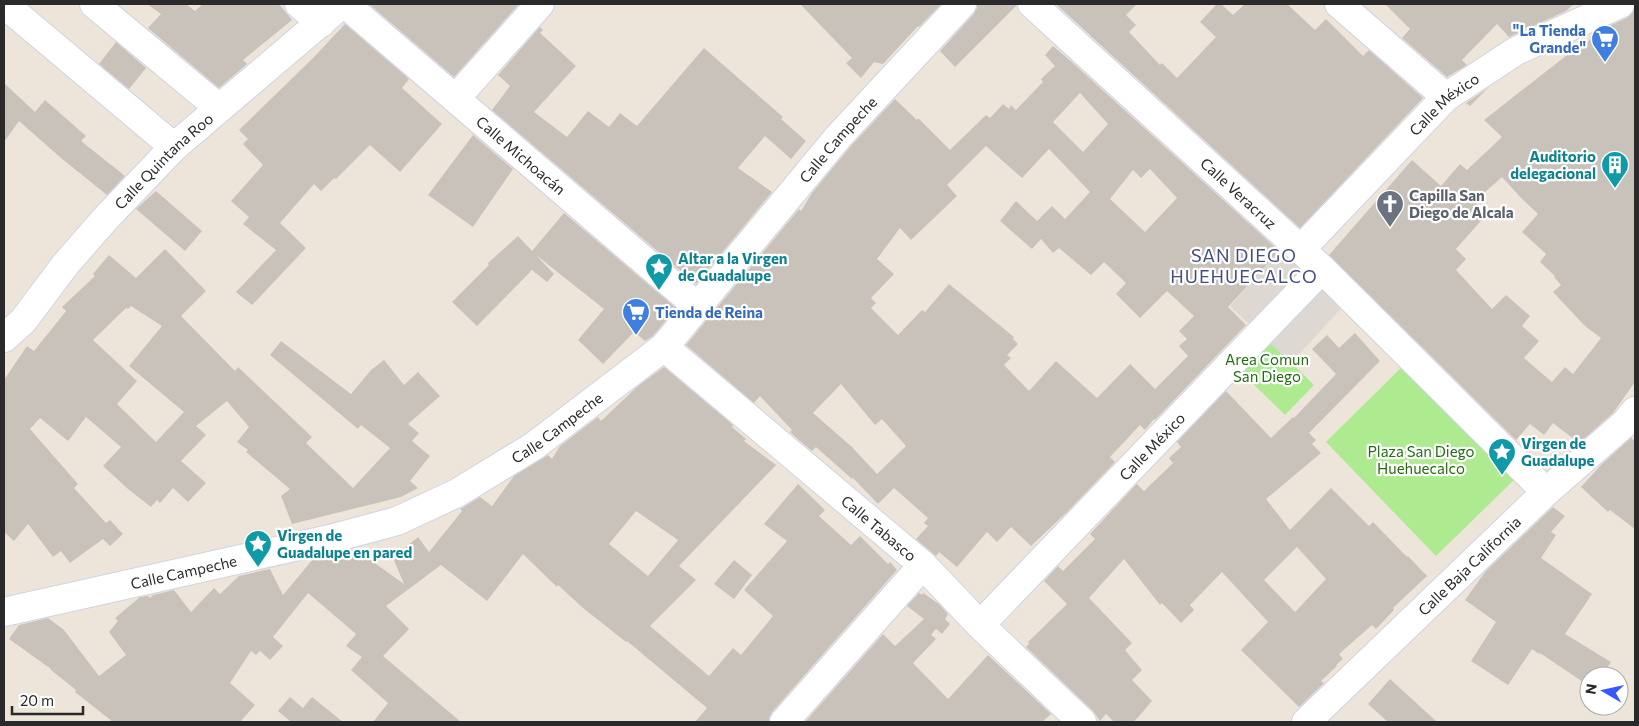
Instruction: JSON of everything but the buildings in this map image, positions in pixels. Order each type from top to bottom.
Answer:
[{"type":"street","points":[[4,4],[174,148]]},
{"type":"street","points":[[94,4],[219,108]]},
{"type":"street","points":[[299,4],[321,23]]},
{"type":"street","name":"Calle Quintana Roo","points":[[4,338],[23,322],[65,266],[106,218],[174,148],[344,4]]},
{"type":"street","name":"Calle Michoacán","points":[[344,4],[698,307]]},
{"type":"street","points":[[456,98],[540,4]]},
{"type":"street","name":"Calle Campeche","points":[[4,612],[330,539],[396,521],[456,493],[534,446],[664,347],[839,136],[962,4]]},
{"type":"street","name":"Calle Veracruz","points":[[1032,4],[1301,249],[1546,492]]},
{"type":"street","points":[[1339,4],[1446,98]]},
{"type":"street","name":"Calle México","points":[[1301,249],[1446,98],[1516,51],[1620,4]]},
{"type":"street","name":"Calle México","points":[[980,625],[1322,269]]},
{"type":"street","name":"Calle Tabasco","points":[[664,347],[923,565],[980,625],[1082,722]]},
{"type":"street","name":"Calle Baja California","points":[[1306,722],[1546,492],[1632,422]]},
{"type":"street","points":[[784,722],[923,565]]},
{"type":"green space","name":"Area Comun San Diego","points":[[1265,337],[1314,385],[1285,415],[1236,367]]},
{"type":"green space","name":"Plaza San Diego Huehuecalco","points":[[1406,363],[1517,477],[1436,556],[1326,442]]},
{"type":"shaded area","points":[[1283,246],[1346,303],[1291,363],[1230,306]]},
{"type":"place","name":"\"La Tienda Grande\"","points":[[1605,63]]},
{"type":"place","name":"Auditorio delegacional","points":[[1615,189]]},
{"type":"place","name":"Capilla San Diego de Alcala","points":[[1390,228]]},
{"type":"place","name":"Altar a la Virgen de Guadalupe","points":[[659,291]]},
{"type":"place","name":"Tienda de Reina","points":[[636,336]]},
{"type":"place","name":"Virgen de Guadalupe","points":[[1502,476]]},
{"type":"place","name":"Virgen de Guadalupe en pared","points":[[258,568]]},
{"type":"district","name":"SAN DIEGO HUEHUECALCO","points":[[1244,265]]}]
